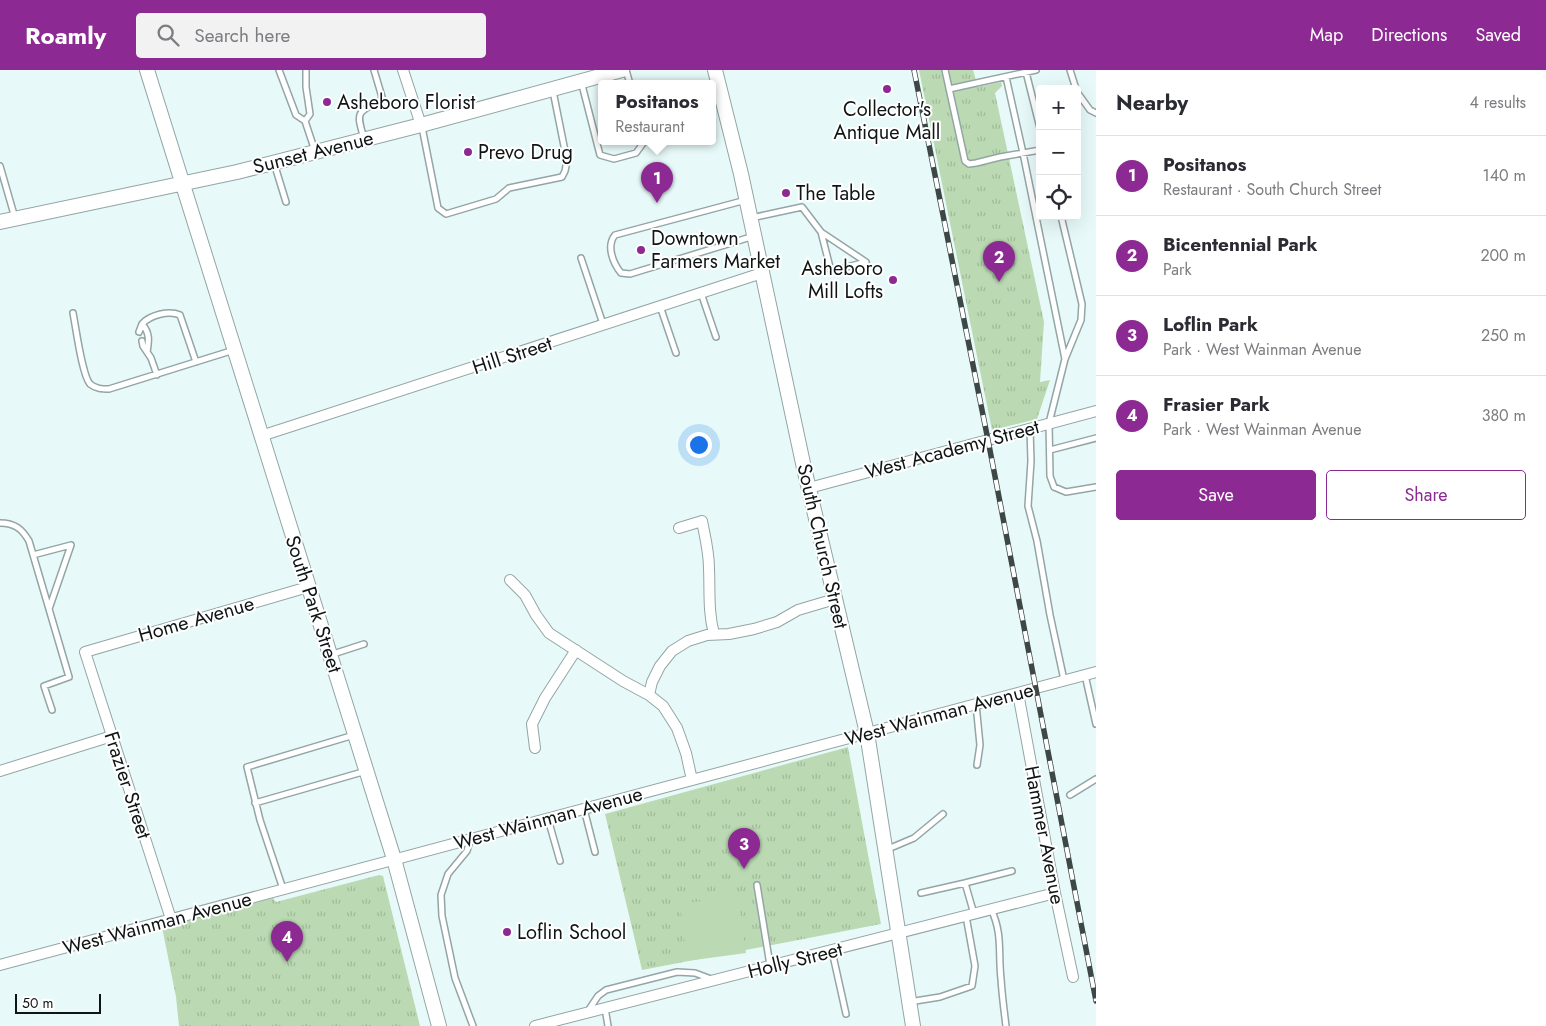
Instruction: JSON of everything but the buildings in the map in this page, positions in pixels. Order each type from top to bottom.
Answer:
[{"type":"main road","name":"South Park Street","points":[[147,70],[394,859],[439,1026]]},
{"type":"main road","name":"Sunset Avenue","points":[[0,222],[182,184],[316,152],[622,70]]},
{"type":"main road","name":"South Church Street","points":[[715,70],[747,200],[809,488],[867,733],[913,1026]]},
{"type":"street","points":[[403,70],[421,124]]},
{"type":"street","name":"Hill Street","points":[[261,436],[762,273]]},
{"type":"street","name":"West Academy Street","points":[[809,488],[1096,411]]},
{"type":"street","points":[[680,528],[702,521],[707,546],[710,618],[714,634]]},
{"type":"street","points":[[510,580],[525,595],[549,633],[623,681],[649,695],[663,706],[677,728],[686,752],[692,780]]},
{"type":"street","name":"Home Avenue","points":[[84,652],[308,587]]},
{"type":"street","points":[[649,695],[652,682],[660,666],[672,651],[688,641],[707,635],[729,634],[754,629],[777,622],[798,610],[835,599]]},
{"type":"street","points":[[535,748],[532,724],[545,698],[576,650]]},
{"type":"street","name":"Frazier Street","points":[[84,652],[171,919]]},
{"type":"street","name":"West Wainman Avenue","points":[[0,965],[1096,672]]},
{"type":"street","name":"Hammer Avenue","points":[[1018,693],[1055,893],[1073,977]]},
{"type":"street","points":[[0,771],[112,736]]},
{"type":"street","name":"Holly Street","points":[[535,1026],[1055,893]]},
{"type":"lane","points":[[279,70],[296,115],[306,121],[316,152]]},
{"type":"lane","points":[[306,70],[306,87],[310,114],[306,121]]},
{"type":"lane","points":[[364,139],[358,118],[362,111],[380,102],[382,97],[374,70]]},
{"type":"lane","points":[[945,70],[965,161],[969,164],[976,163],[1036,151]]},
{"type":"lane","points":[[949,89],[1036,70]]},
{"type":"lane","points":[[1070,70],[1075,85]]},
{"type":"lane","points":[[1026,72],[1036,112]]},
{"type":"lane","points":[[1006,77],[1065,360]]},
{"type":"lane","points":[[581,81],[600,155],[614,159],[636,153],[642,145]]},
{"type":"lane","points":[[421,124],[438,208],[446,214],[484,204],[496,199],[509,188],[562,177],[567,161],[552,88]]},
{"type":"lane","points":[[1081,98],[1090,110],[1096,113]]},
{"type":"lane","points":[[274,162],[286,202]]},
{"type":"lane","points":[[0,166],[15,219]]},
{"type":"lane","points":[[747,200],[615,235],[611,240],[610,246],[612,257],[621,273],[630,274],[754,236]]},
{"type":"lane","points":[[751,218],[802,206],[821,232],[866,262],[831,270],[821,232]]},
{"type":"lane","points":[[1062,220],[1082,304],[1082,320],[1065,360],[1049,423],[1050,476],[1054,487],[1066,492],[1096,487]]},
{"type":"lane","points":[[581,258],[603,325]]},
{"type":"lane","points":[[701,293],[716,337]]},
{"type":"lane","points":[[660,306],[676,353]]},
{"type":"lane","points":[[73,313],[85,374],[90,384],[96,388],[109,389],[234,350]]},
{"type":"lane","points":[[139,332],[146,319],[154,316],[180,315],[196,362]]},
{"type":"lane","points":[[142,324],[147,330],[150,339],[147,352]]},
{"type":"lane","points":[[142,341],[157,375]]},
{"type":"lane","points":[[1030,428],[1031,461],[1028,506],[1037,541],[1064,680]]},
{"type":"lane","points":[[1050,450],[1096,438]]},
{"type":"lane","points":[[0,523],[17,526],[24,532],[29,541],[69,677],[44,686],[52,710]]},
{"type":"lane","points":[[33,555],[71,545],[50,610]]},
{"type":"lane","points":[[330,655],[364,644]]},
{"type":"lane","points":[[1085,675],[1096,724]]},
{"type":"lane","points":[[976,704],[980,745],[977,765]]},
{"type":"lane","points":[[283,889],[255,803],[247,767],[355,734]]},
{"type":"lane","points":[[255,803],[367,771]]},
{"type":"lane","points":[[1070,795],[1096,779]]},
{"type":"lane","points":[[584,809],[595,852]]},
{"type":"lane","points":[[885,850],[914,838],[943,814]]},
{"type":"lane","points":[[548,818],[560,861]]},
{"type":"lane","points":[[470,839],[467,851],[448,874],[441,895],[441,902],[454,978],[473,1026]]},
{"type":"lane","points":[[921,893],[1012,870]]},
{"type":"lane","points":[[909,1002],[940,997],[972,986],[975,966],[965,883]]},
{"type":"lane","points":[[757,885],[770,966]]},
{"type":"lane","points":[[991,909],[997,922],[999,934],[1000,978],[1006,1026]]},
{"type":"lane","points":[[832,950],[846,1014]]},
{"type":"lane","points":[[586,1013],[598,996],[606,990],[677,972],[695,973],[714,980]]},
{"type":"lane","points":[[605,1008],[608,1026]]},
{"type":"green space","points":[[919,70],[973,70],[978,87],[1001,82],[1002,86],[995,93],[1044,322],[1040,382],[1050,380],[1037,419],[992,430]]},
{"type":"green space","points":[[848,747],[881,924],[642,970],[605,814]]},
{"type":"green space","points":[[379,875],[383,876],[420,1026],[179,1026],[176,997],[162,927],[273,898],[276,902]]},
{"type":"green space","points":[[738,896],[746,953],[687,961],[680,904]]},
{"type":"railway","points":[[914,70],[988,440],[1096,1001]]},
{"type":"place","name":"Collector's Antique Mall","points":[[887,89]]},
{"type":"place","name":"Asheboro Florist","points":[[327,102]]},
{"type":"place","name":"Prevo Drug","points":[[468,152]]},
{"type":"place","name":"The Table","points":[[786,193]]},
{"type":"place","name":"Positanos","points":[[657,203]]},
{"type":"place","name":"Downtown Farmers Market","points":[[641,250]]},
{"type":"place","name":"Asheboro Mill Lofts","points":[[893,280]]},
{"type":"place","name":"Bicentennial Park","points":[[999,282]]},
{"type":"place","name":"Loflin Park","points":[[744,869]]},
{"type":"place","name":"Loflin School","points":[[507,932]]},
{"type":"place","name":"Frasier Park","points":[[287,962]]}]
